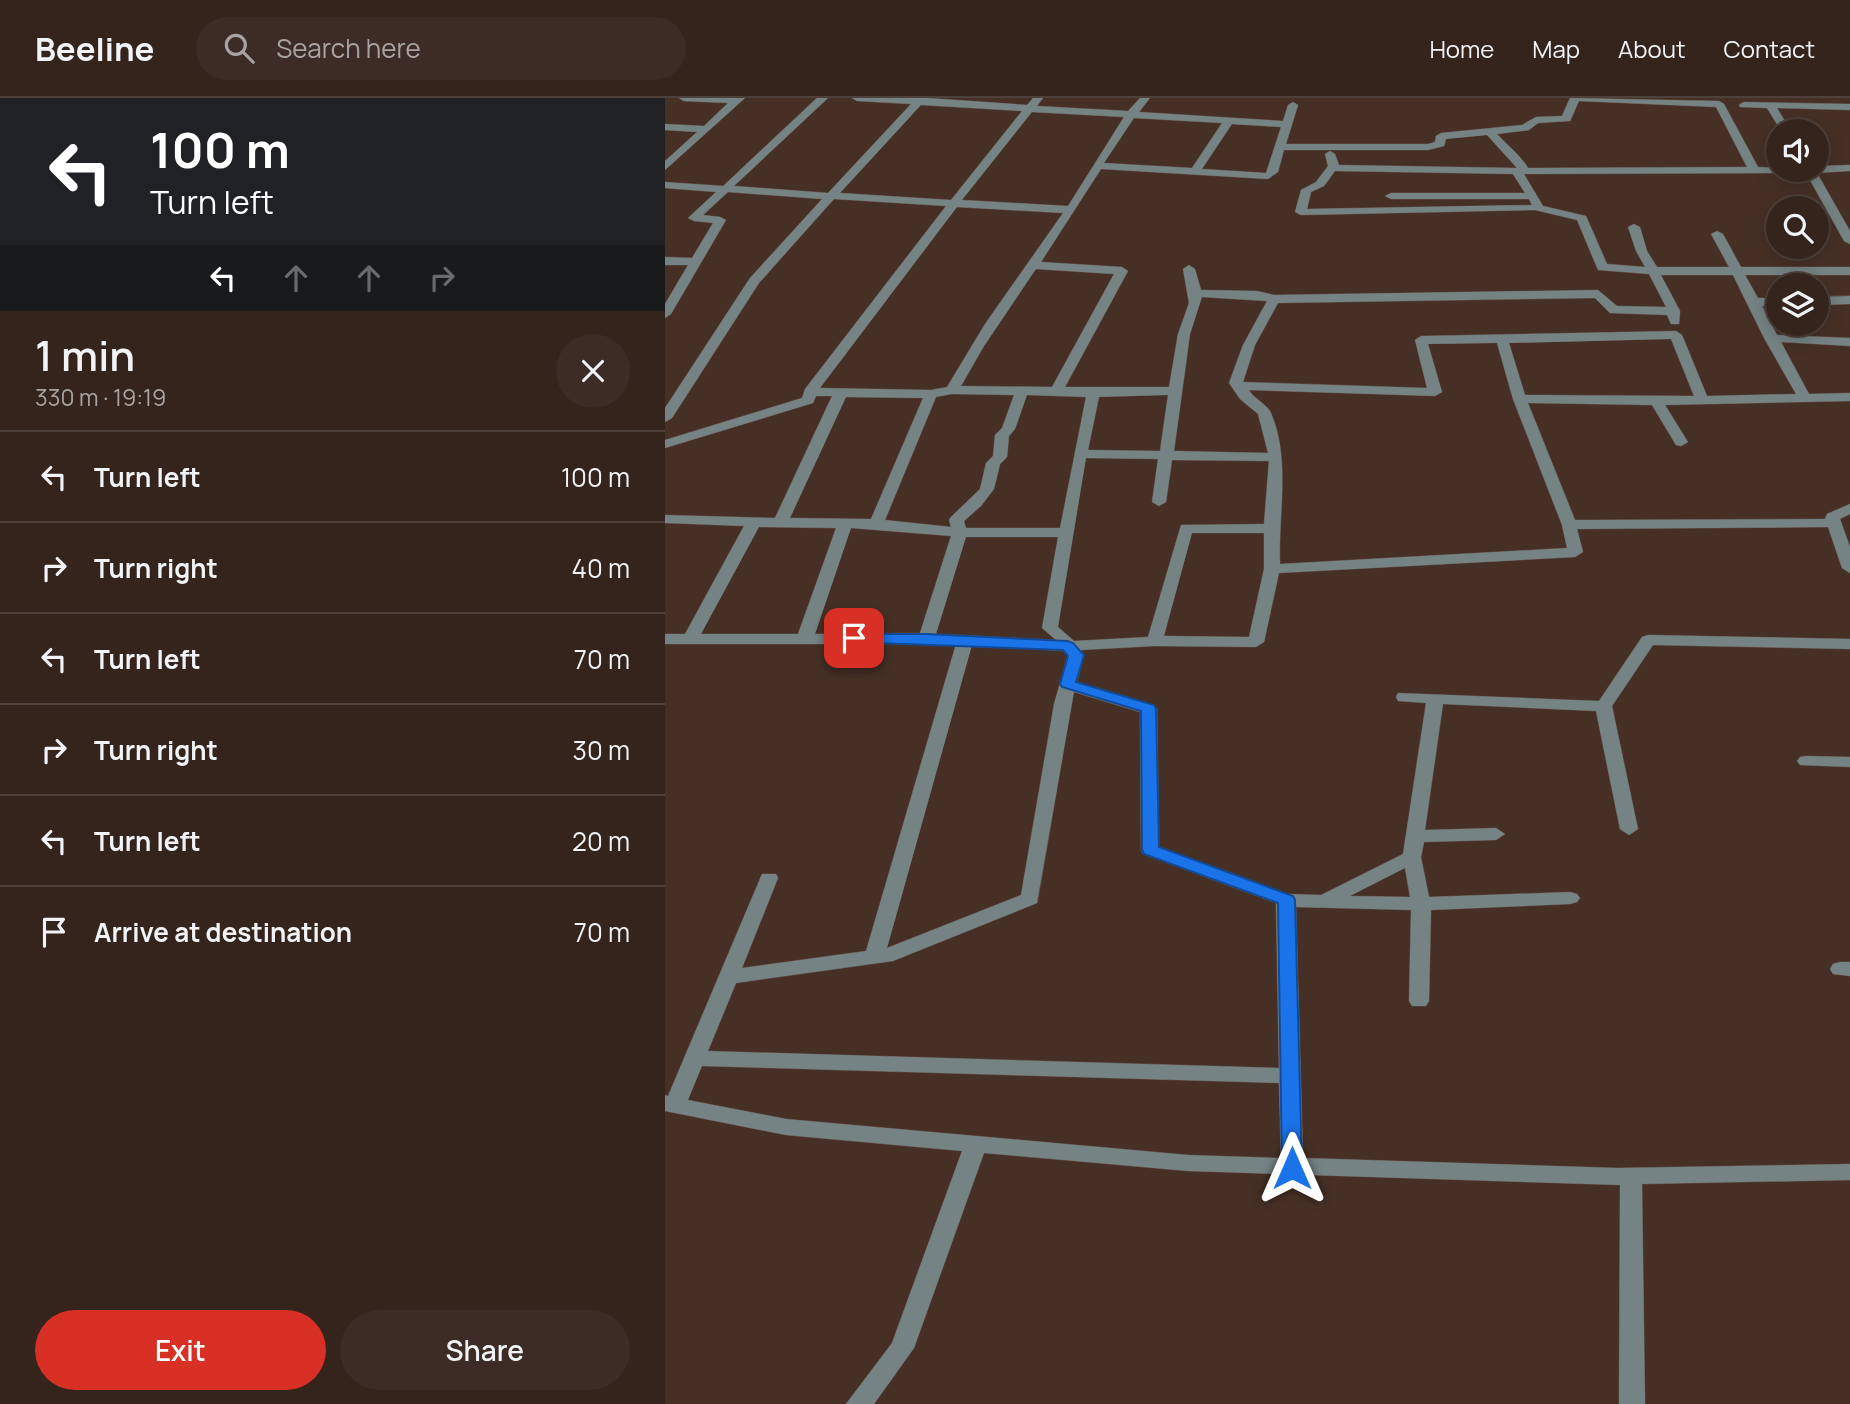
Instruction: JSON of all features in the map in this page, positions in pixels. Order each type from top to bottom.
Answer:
[{"type":"street","points":[[684,98],[739,99]]},
{"type":"street","points":[[665,314],[720,220],[694,218],[823,98]]},
{"type":"street","points":[[857,98],[1034,103],[1289,124]]},
{"type":"street","points":[[952,390],[1011,294],[1071,211],[1123,123],[1145,98]]},
{"type":"street","points":[[665,167],[739,99]]},
{"type":"street","points":[[1280,147],[1428,147],[1440,144],[1441,136],[1525,128],[1536,120],[1566,119],[1575,99],[1719,104],[1754,170]]},
{"type":"street","points":[[665,418],[754,281],[921,100]]},
{"type":"street","points":[[1744,104],[1812,102],[1850,107]]},
{"type":"street","points":[[665,444],[808,400],[810,392],[953,204],[1034,103]]},
{"type":"street","points":[[1099,166],[1268,176],[1273,172],[1293,105]]},
{"type":"street","points":[[1770,105],[1779,119]]},
{"type":"street","points":[[1194,173],[1229,120]]},
{"type":"street","points":[[665,127],[707,129]]},
{"type":"street","points":[[1489,131],[1513,159],[1520,162],[1520,171],[1536,202]]},
{"type":"street","points":[[1329,147],[1333,166],[1320,184],[1306,190],[1301,212],[1536,202]]},
{"type":"street","points":[[1333,166],[1350,169],[1520,171],[1766,170]]},
{"type":"street","points":[[1829,169],[1850,168]]},
{"type":"street","points":[[1818,182],[1846,228],[1850,241]]},
{"type":"street","points":[[665,185],[1071,211]]},
{"type":"street","points":[[1391,196],[1536,202],[1582,218],[1602,267],[1655,271],[1850,271]]},
{"type":"street","points":[[1634,227],[1635,237],[1674,311],[1677,335],[1702,399]]},
{"type":"street","points":[[1717,234],[1756,302],[1770,338],[1804,397]]},
{"type":"street","points":[[665,261],[695,262]]},
{"type":"street","points":[[1032,265],[1122,271],[1056,391]]},
{"type":"street","points":[[1159,502],[1184,334],[1196,309],[1196,293],[1189,269]]},
{"type":"street","points":[[1196,293],[1257,295],[1274,299],[1598,294],[1614,310],[1674,311]]},
{"type":"street","points":[[665,639],[927,638],[1067,646],[1155,641],[1256,642],[1272,569],[1271,529],[1276,457],[1264,412],[1245,396],[1236,383],[1249,345],[1274,299]]},
{"type":"street","points":[[1829,301],[1850,300]]},
{"type":"street","points":[[1756,302],[1766,302]]},
{"type":"street","points":[[1240,386],[1435,392],[1421,340],[1677,335]]},
{"type":"street","points":[[1770,338],[1850,342]]},
{"type":"street","points":[[1272,569],[1575,552],[1569,525],[1520,398],[1502,339]]},
{"type":"street","points":[[810,392],[931,394],[952,390],[1093,393],[1175,391]]},
{"type":"street","points":[[927,638],[960,533],[956,520],[977,504],[994,474],[993,463],[1000,457],[1002,435],[1008,429],[1022,391]]},
{"type":"street","points":[[781,522],[841,392]]},
{"type":"street","points":[[728,977],[893,954],[1030,899],[1062,704],[1076,655],[1051,628],[1065,533],[1093,393]]},
{"type":"street","points":[[876,524],[931,394]]},
{"type":"street","points":[[1520,398],[1656,401],[1850,397]]},
{"type":"street","points":[[1656,401],[1681,442]]},
{"type":"street","points":[[1080,454],[1276,457]]},
{"type":"street","points":[[1850,508],[1832,517],[1845,539],[1850,568]]},
{"type":"street","points":[[665,519],[876,524],[960,533],[1065,533]]},
{"type":"street","points":[[690,639],[754,522]]},
{"type":"street","points":[[805,638],[845,523]]},
{"type":"street","points":[[1569,525],[1834,523]]},
{"type":"street","points":[[1155,641],[1186,528],[1271,529]]},
{"type":"street","points":[[875,956],[965,640]]},
{"type":"street","points":[[1629,829],[1604,706],[1647,640],[1850,644]]},
{"type":"street","points":[[1067,684],[1148,709],[1150,850],[1286,900],[1421,904],[1570,898]]},
{"type":"street","points":[[1404,697],[1604,706]]},
{"type":"street","points":[[1419,1001],[1421,904],[1412,857],[1435,698]]},
{"type":"street","points":[[1806,761],[1850,762]]},
{"type":"street","points":[[1415,836],[1496,834]]},
{"type":"street","points":[[1325,900],[1412,857]]},
{"type":"street","points":[[769,878],[695,1058],[670,1104],[786,1127],[1188,1163],[1631,1177],[1632,1404]]},
{"type":"street","points":[[1286,900],[1292,1168]]},
{"type":"street","points":[[695,1058],[1291,1076]]},
{"type":"street","points":[[859,1404],[902,1348],[976,1144]]},
{"type":"street","points":[[1613,1176],[1850,1172]]},
{"type":"route","points":[[854,638],[927,638],[1067,646],[1076,655],[1067,684],[1148,709],[1150,850],[1286,900],[1292,1168]]}]
